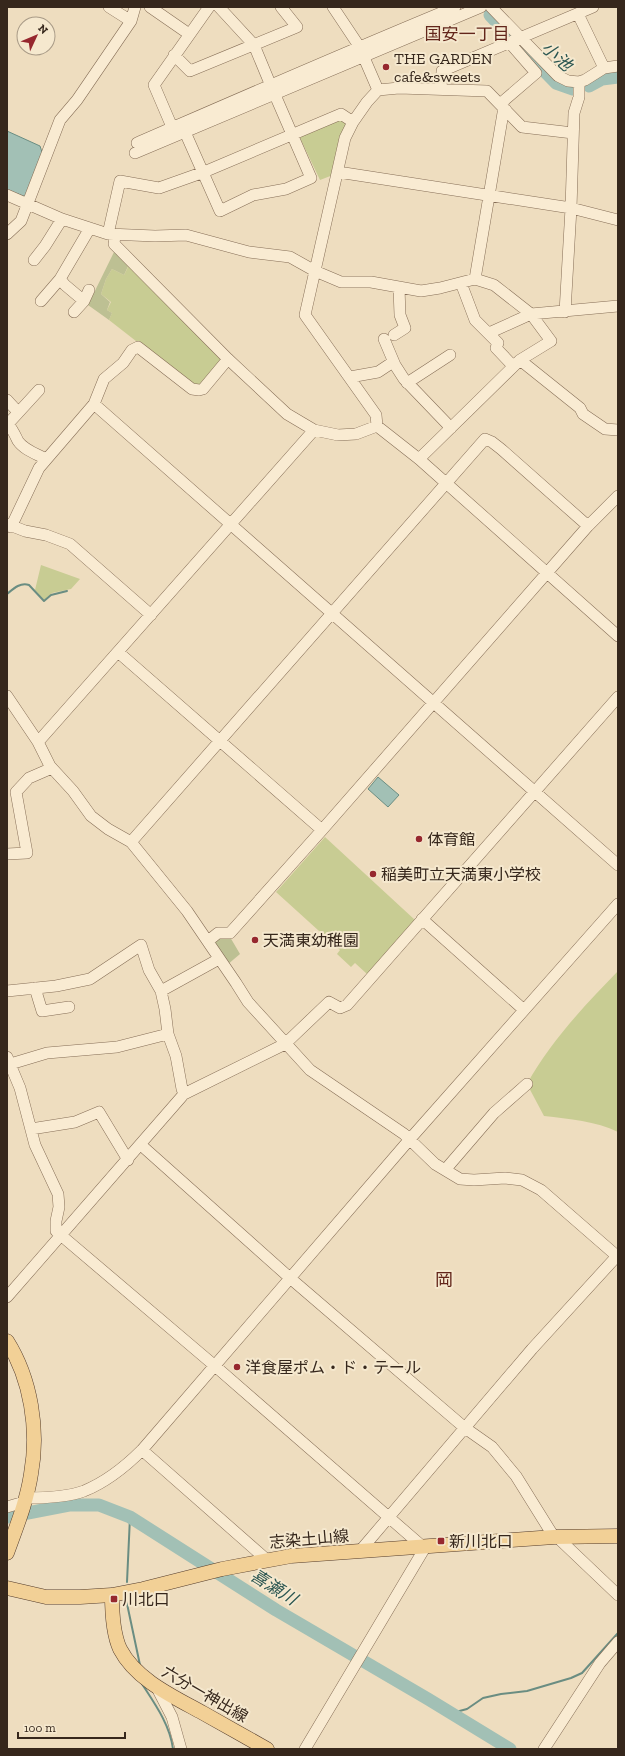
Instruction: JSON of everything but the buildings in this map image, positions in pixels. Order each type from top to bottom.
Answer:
[{"type":"main road","points":[[7,1341],[14,1351],[26,1383],[32,1414],[34,1444],[31,1474],[7,1554]]},
{"type":"main road","name":"志染土山線","points":[[7,1588],[46,1597],[112,1595],[267,1560],[360,1551],[556,1537],[618,1536]]},
{"type":"main road","name":"六分一神出線","points":[[112,1595],[115,1628],[119,1647],[126,1658],[157,1688],[267,1749]]},
{"type":"street","points":[[109,7],[130,21]]},
{"type":"street","points":[[7,234],[20,221],[60,120],[77,100],[130,21],[135,7]]},
{"type":"street","points":[[150,7],[189,34]]},
{"type":"street","points":[[172,127],[154,85],[209,7]]},
{"type":"street","points":[[185,132],[220,211],[253,195],[286,189],[311,178],[254,45],[219,7]]},
{"type":"street","points":[[174,55],[190,71],[297,27],[281,7]]},
{"type":"street","points":[[333,7],[359,46],[378,90]]},
{"type":"street","points":[[455,7],[359,46],[273,90],[185,132],[136,148],[172,127],[273,90],[364,58],[482,7]]},
{"type":"street","points":[[492,7],[558,76],[568,81],[579,82],[604,68],[618,66]]},
{"type":"street","points":[[441,89],[442,70],[593,7]]},
{"type":"street","points":[[578,14],[604,68]]},
{"type":"street","points":[[475,279],[490,195],[503,107],[536,73],[509,42]]},
{"type":"street","points":[[565,312],[571,208],[574,113],[580,97],[579,82]]},
{"type":"street","points":[[573,133],[522,127],[487,91],[399,88],[378,90],[367,102],[353,122],[345,138],[305,315],[376,415],[377,426],[419,459],[546,574],[618,636]]},
{"type":"street","points":[[353,122],[341,114],[204,172],[159,188],[120,181],[112,234],[114,244],[228,359],[287,414],[314,430],[347,435],[356,434],[377,426]]},
{"type":"street","points":[[338,172],[571,208],[618,220]]},
{"type":"street","points":[[7,195],[62,219],[112,234],[155,236],[186,235],[249,252],[290,257],[315,271],[341,282],[371,282],[421,291],[475,279],[494,285],[531,314],[551,341],[516,363],[419,459]]},
{"type":"street","points":[[34,260],[62,219]]},
{"type":"street","points":[[41,301],[60,279],[90,228]]},
{"type":"street","points":[[60,279],[84,301]]},
{"type":"street","points":[[461,283],[475,320],[498,343],[496,348],[580,408],[583,414],[605,429],[618,430]]},
{"type":"street","points":[[399,288],[400,315],[405,328],[389,337],[393,362],[407,383],[451,428]]},
{"type":"street","points":[[74,312],[84,301],[89,290]]},
{"type":"street","points":[[489,333],[531,314],[618,306]]},
{"type":"street","points":[[151,615],[70,544],[46,534],[24,532],[9,526],[39,468],[94,404],[104,379],[123,363],[132,350],[138,348],[192,389],[199,390],[203,389],[228,359]]},
{"type":"street","points":[[407,383],[450,355]]},
{"type":"street","points":[[350,377],[378,372],[393,362]]},
{"type":"street","points":[[39,390],[8,424],[24,448],[46,459]]},
{"type":"street","points":[[7,400],[18,412]]},
{"type":"street","points":[[94,404],[618,865]]},
{"type":"street","points":[[38,742],[314,430]]},
{"type":"street","points":[[131,842],[485,439],[501,449],[588,526]]},
{"type":"street","points":[[208,941],[218,933],[230,933],[588,526],[618,496]]},
{"type":"street","points":[[118,652],[322,830]]},
{"type":"street","points":[[7,1297],[184,1094],[285,1044],[329,1002],[340,1008],[347,1005],[618,697]]},
{"type":"street","points":[[9,702],[38,742],[52,768],[73,791],[91,816],[108,829],[131,842],[187,911],[248,1002],[310,1070],[374,1112],[410,1139],[435,1164],[460,1179],[474,1180],[505,1178],[522,1180],[541,1190],[618,1257],[532,1349],[360,1551]]},
{"type":"street","points":[[7,854],[27,853],[16,792],[29,778],[52,768]]},
{"type":"street","points":[[7,1507],[24,1501],[83,1492],[112,1476],[142,1450],[410,1139],[618,904]]},
{"type":"street","points":[[422,920],[524,1010]]},
{"type":"street","points":[[7,991],[56,986],[90,979],[140,945],[149,970],[161,991],[168,1034],[176,1056],[184,1094]]},
{"type":"street","points":[[161,991],[219,959]]},
{"type":"street","points":[[35,988],[42,1011],[69,1007]]},
{"type":"street","points":[[168,1034],[117,1047],[47,1053],[8,1062],[20,1088],[35,1145],[58,1194],[59,1207],[56,1221],[56,1231],[425,1546],[305,1749]]},
{"type":"street","points":[[445,1170],[494,1113],[527,1084]]},
{"type":"street","points":[[31,1129],[75,1122],[99,1112],[128,1160]]},
{"type":"street","points":[[141,1145],[290,1278],[465,1428],[492,1447],[516,1476],[556,1537],[618,1595]]},
{"type":"street","points":[[142,1450],[267,1560]]},
{"type":"street","points":[[544,1749],[600,1663],[618,1642]]},
{"type":"street","points":[[157,1688],[172,1717],[181,1749]]},
{"type":"green space","points":[[338,119],[346,122],[333,175],[320,180],[300,138],[303,134]]},
{"type":"green space","points":[[116,248],[130,262],[124,275],[112,269],[106,279],[101,294],[110,302],[107,310],[112,313],[109,320],[88,305]]},
{"type":"green space","points":[[130,263],[226,359],[202,387],[191,384],[109,320],[112,313],[107,310],[111,302],[101,294],[106,279],[112,269],[124,275]]},
{"type":"green space","points":[[41,565],[80,579],[71,589],[52,593],[44,600],[35,590]]},
{"type":"green space","points":[[325,837],[415,920],[367,974],[355,963],[351,967],[337,954],[340,950],[276,892]]},
{"type":"green space","points":[[217,937],[230,937],[240,954],[227,965],[211,943]]},
{"type":"green space","points":[[618,971],[618,1132],[592,1123],[573,1119],[544,1116],[527,1084],[546,1053],[569,1024]]},
{"type":"water","points":[[7,131],[40,146],[43,155],[26,197],[7,190]]},
{"type":"water","points":[[378,777],[399,795],[388,807],[368,789]]},
{"type":"waterway","name":"小池","points":[[490,15],[509,35]]},
{"type":"waterway","name":"小池","points":[[520,46],[556,83],[573,89]]},
{"type":"waterway","name":"小池","points":[[589,86],[602,79],[618,77]]},
{"type":"waterway","points":[[7,594],[17,586],[23,584],[29,585],[44,601],[51,595],[67,591]]},
{"type":"waterway","name":"喜瀬川","points":[[7,1517],[69,1505],[99,1505],[130,1517],[276,1610],[510,1749]]},
{"type":"waterway","points":[[127,1582],[130,1517]]},
{"type":"waterway","points":[[126,1599],[140,1665]]},
{"type":"waterway","points":[[452,1713],[467,1709],[483,1698],[527,1691],[571,1678],[582,1673],[618,1633]]},
{"type":"waterway","points":[[142,1684],[157,1707],[165,1723],[173,1749]]},
{"type":"place","name":"THE GARDEN cafe&sweets","points":[[386,67]]},
{"type":"place","name":"体育館","points":[[419,839]]},
{"type":"place","name":"稲美町立天満東小学校","points":[[373,874]]},
{"type":"place","name":"天満東幼稚園","points":[[255,940]]},
{"type":"place","name":"洋食屋ポム・ド・テール","points":[[237,1367]]},
{"type":"place","name":"新川北口","points":[[441,1541]]},
{"type":"place","name":"川北口","points":[[114,1599]]},
{"type":"district","name":"国安一丁目","points":[[467,34]]},
{"type":"district","name":"岡","points":[[444,1280]]}]
